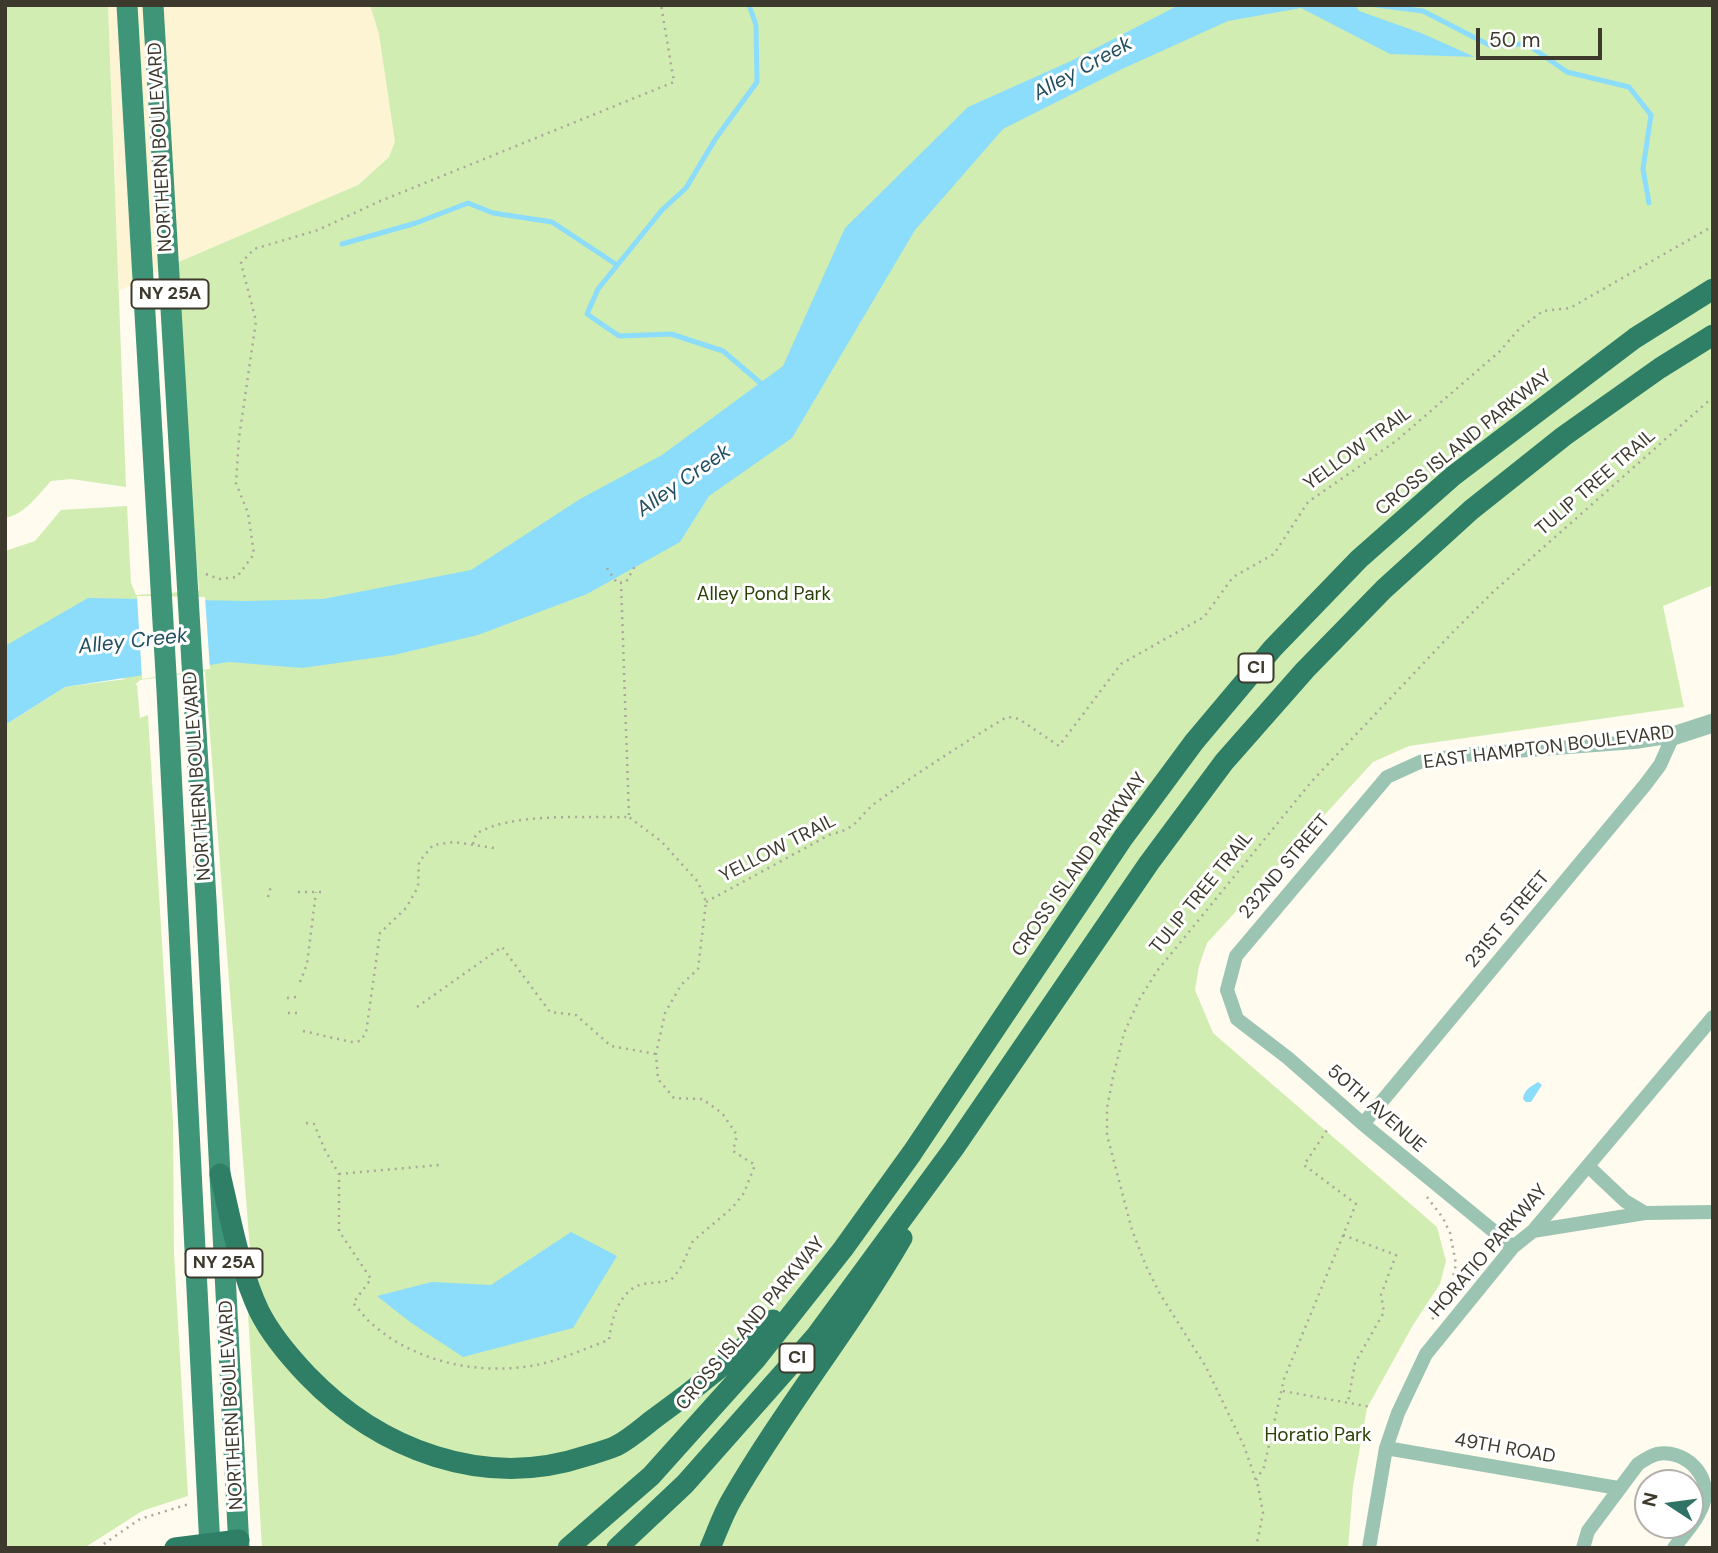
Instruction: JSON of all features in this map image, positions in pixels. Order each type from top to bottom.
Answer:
[{"type":"highway","name":"CROSS ISLAND PARKWAY","points":[[568,1548],[651,1476],[756,1359],[844,1249],[912,1153],[1123,838],[1194,742],[1273,648],[1359,559],[1453,476],[1635,338],[1713,289]]},
{"type":"highway","name":"CI","points":[[617,1548],[685,1484],[816,1336],[954,1148],[1149,863],[1224,762],[1305,670],[1384,589],[1471,510],[1564,436],[1660,368],[1713,335]]},
{"type":"highway","points":[[710,1548],[731,1501],[791,1405],[878,1280],[954,1148]]},
{"type":"highway","points":[[220,1174],[242,1265],[254,1298],[260,1313],[287,1354],[327,1395],[369,1426],[400,1444],[470,1465],[510,1469],[560,1464],[617,1446],[741,1351],[844,1249]]},
{"type":"highway","points":[[175,1548],[239,1544]]},
{"type":"main road","name":"NORTHERN BOULEVARD","points":[[127,5],[167,691],[210,1545]]},
{"type":"main road","name":"NORTHERN BOULEVARD","points":[[153,5],[193,580],[193,689],[239,1544]]},
{"type":"street","name":"EAST HAMPTON BOULEVARD","points":[[1387,777],[1420,762],[1462,755],[1635,742],[1673,736],[1713,723]]},
{"type":"street","name":"231ST STREET","points":[[1363,1124],[1645,785],[1660,765],[1673,736]]},
{"type":"street","name":"232ND STREET","points":[[1227,990],[1236,956],[1387,777]]},
{"type":"street","name":"50TH AVENUE","points":[[1227,990],[1237,1019],[1288,1058],[1422,1174],[1513,1247]]},
{"type":"street","name":"HORATIO PARKWAY","points":[[1369,1548],[1386,1448],[1398,1413],[1426,1354],[1513,1247],[1533,1231],[1589,1167],[1713,1017]]},
{"type":"street","points":[[1589,1167],[1625,1201],[1645,1213]]},
{"type":"street","points":[[1533,1231],[1645,1213],[1713,1212]]},
{"type":"street","name":"49TH ROAD","points":[[1386,1448],[1618,1488]]},
{"type":"street","points":[[1583,1548],[1587,1531],[1618,1488],[1638,1464],[1658,1454],[1671,1454],[1686,1459],[1703,1479],[1705,1499],[1701,1511],[1674,1548]]},
{"type":"path","points":[[193,580],[205,574],[219,579],[237,577],[254,554],[248,513],[236,483],[239,438],[256,321],[241,263],[254,250],[318,230],[378,202],[674,82],[661,5]]},
{"type":"path","name":"YELLOW TRAIL","points":[[706,902],[831,834],[844,832],[874,803],[1005,718],[1019,719],[1059,746],[1121,664],[1204,617],[1233,577],[1273,554],[1308,502],[1396,441],[1499,352],[1520,328],[1543,311],[1570,308],[1713,226]]},
{"type":"path","name":"TULIP TREE TRAIL","points":[[1256,1548],[1263,1513],[1256,1480],[1244,1446],[1212,1377],[1160,1294],[1132,1230],[1107,1135],[1107,1108],[1124,1033],[1139,1000],[1157,971],[1312,781],[1493,592],[1713,397]]},
{"type":"path","points":[[607,568],[617,583],[621,583],[626,582],[635,566]]},
{"type":"path","points":[[621,583],[629,817]]},
{"type":"path","points":[[306,1123],[314,1124],[339,1174],[339,1231],[371,1279],[353,1303],[371,1324],[401,1344],[459,1366],[493,1370],[547,1362],[609,1339],[611,1321],[625,1294],[639,1285],[671,1280],[680,1269],[693,1241],[732,1208],[744,1193],[755,1164],[733,1152],[737,1135],[722,1113],[702,1099],[674,1098],[658,1079],[656,1054],[665,1013],[681,985],[698,969],[706,902],[698,882],[662,842],[629,817],[522,820],[488,826],[476,834],[473,844]]},
{"type":"path","points":[[303,1031],[351,1042],[360,1041],[366,1033],[380,933],[405,908],[418,887],[419,862],[433,845],[473,844],[494,848]]},
{"type":"path","points":[[268,897],[271,886]]},
{"type":"path","points":[[300,982],[307,964],[316,891]]},
{"type":"path","points":[[298,892],[324,892]]},
{"type":"path","points":[[417,1007],[502,947],[550,1012],[576,1015],[611,1046],[656,1054]]},
{"type":"path","points":[[287,998],[297,997]]},
{"type":"path","points":[[288,1013],[298,1013]]},
{"type":"path","points":[[1256,1480],[1264,1467],[1284,1379],[1356,1204],[1304,1165],[1329,1127]]},
{"type":"path","points":[[339,1174],[439,1165]]},
{"type":"path","points":[[1422,1174],[1428,1201],[1443,1217],[1450,1233],[1456,1264],[1442,1303],[1433,1315],[1426,1354]]},
{"type":"path","points":[[1343,1234],[1396,1255],[1381,1295],[1384,1312],[1355,1363],[1348,1402]]},
{"type":"path","points":[[1457,1278],[1489,1241]]},
{"type":"path","points":[[1283,1391],[1371,1407]]},
{"type":"path","points":[[98,1548],[140,1520],[188,1504]]},
{"type":"shaded area","points":[[108,5],[370,5],[405,117],[407,141],[354,188],[174,264],[119,291]]},
{"type":"green space","points":[[5,5],[108,5],[126,487],[71,479],[51,481],[19,513],[5,518]]},
{"type":"green space","name":"Alley Pond Park","points":[[370,5],[1713,5],[1713,585],[1663,606],[1684,707],[1409,746],[1373,762],[1207,943],[1199,966],[1195,990],[1213,1033],[1437,1227],[1446,1261],[1440,1284],[1413,1325],[1367,1408],[1353,1486],[1348,1548],[262,1548],[248,1314],[256,1327],[205,671],[140,680],[135,685],[140,718],[148,715],[173,1123],[174,1254],[188,1496],[142,1511],[84,1548],[5,1548],[5,725],[65,687],[126,679],[5,646],[5,551],[35,541],[61,510],[127,506],[131,583],[136,595],[199,591],[174,264],[358,185],[389,157],[395,142],[379,34]]},
{"type":"water","name":"Alley Creek","points":[[1179,5],[1355,5],[1359,11],[1421,33],[1475,57],[1390,54],[1301,8],[1228,21],[1122,69],[1003,129],[915,230],[792,438],[709,496],[680,542],[587,594],[478,635],[394,655],[302,668],[229,662],[65,687],[5,725],[5,646],[88,598],[246,601],[323,599],[471,570],[580,499],[662,455],[783,366],[845,228],[968,107],[1071,61]]},
{"type":"water","points":[[1538,1082],[1542,1085],[1531,1102],[1526,1102],[1523,1099],[1525,1093]]},
{"type":"water","points":[[571,1232],[617,1256],[573,1328],[463,1357],[410,1322],[377,1296],[432,1282],[491,1285]]},
{"type":"pier","points":[[137,596],[205,597],[210,669],[142,679]]},
{"type":"waterway","points":[[749,5],[756,25],[757,82],[716,138],[686,188],[662,210],[598,289],[587,314],[619,336],[671,334],[723,351],[764,386]]},
{"type":"waterway","points":[[1376,5],[1423,11],[1489,45],[1527,44],[1567,72],[1629,87],[1651,115],[1643,169],[1649,203]]},
{"type":"waterway","points":[[342,244],[416,223],[468,203],[493,213],[552,222],[617,265]]},
{"type":"park label","name":"Horatio Park","points":[[1318,1436]]}]
